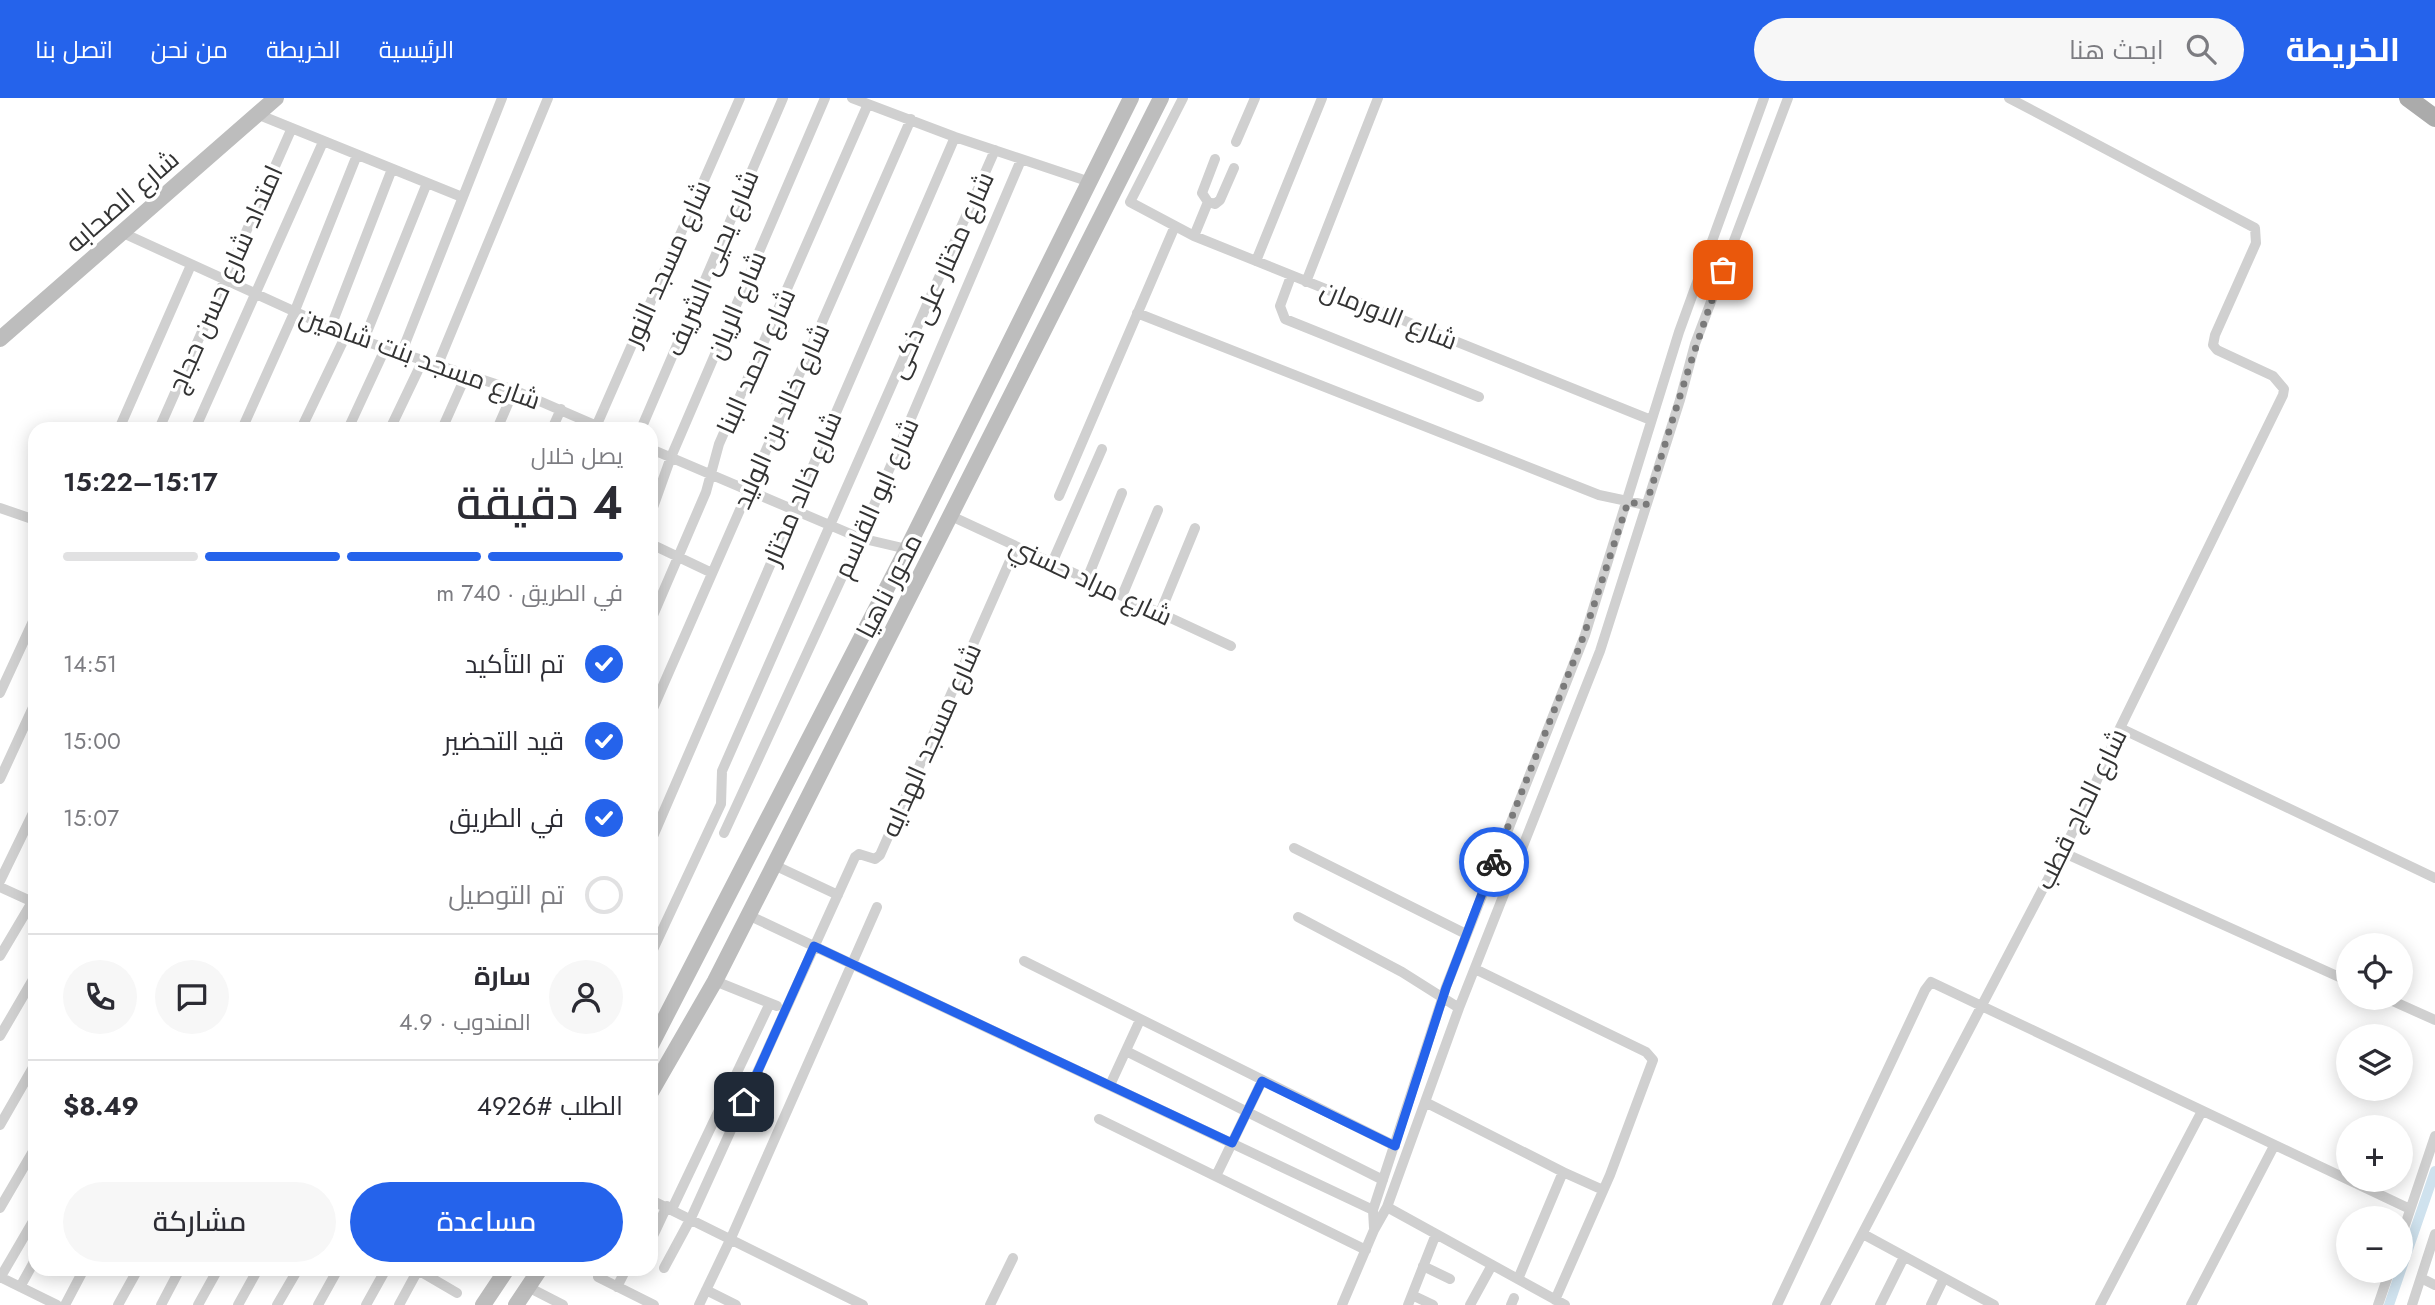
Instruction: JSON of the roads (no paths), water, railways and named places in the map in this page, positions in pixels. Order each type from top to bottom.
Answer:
[{"type":"main road","name":"شارع الصحابه","points":[[0,339],[276,98]]},
{"type":"main road","name":"محور ناهيا","points":[[658,1031],[907,549],[1131,98]]},
{"type":"main road","name":"محور ناهيا","points":[[658,1080],[715,981],[1161,98]]},
{"type":"main road","points":[[2408,98],[2435,118]]},
{"type":"main road","points":[[1062,238],[1084,249]]},
{"type":"main road","points":[[483,1305],[503,1276]]},
{"type":"main road","points":[[516,1305],[535,1276]]},
{"type":"street","points":[[401,354],[502,98]]},
{"type":"street","points":[[439,364],[548,98]]},
{"type":"street","name":"شارع مسجد النور","points":[[601,422],[740,98]]},
{"type":"street","name":"شارع يحيى الشريف","points":[[644,422],[783,98]]},
{"type":"street","name":"شارع الريان","points":[[658,493],[671,457],[825,98]]},
{"type":"street","points":[[852,98],[1021,160],[1090,182]]},
{"type":"street","name":"شارع الاورمان","points":[[1183,98],[1130,202],[1194,236],[1651,421]]},
{"type":"street","points":[[1236,142],[1255,98]]},
{"type":"street","points":[[1256,261],[1322,98]]},
{"type":"street","points":[[1306,282],[1378,98]]},
{"type":"street","points":[[1374,1230],[1373,1209],[1443,999],[1584,635],[1628,502],[1651,421],[1764,98]]},
{"type":"street","points":[[1342,1305],[1374,1230],[1387,1207],[1459,1008],[1600,651],[1681,400],[1695,344],[1788,98]]},
{"type":"street","name":"شارع الحاج قطب","points":[[1825,1305],[2089,800],[2120,728],[2284,389],[2273,376],[2217,349],[2213,339],[2256,243],[2255,228],[2009,98]]},
{"type":"street","name":"شارع احمد البنا","points":[[658,604],[706,492],[719,444],[868,104]]},
{"type":"street","points":[[257,114],[462,197]]},
{"type":"street","name":"شارع خالد بن الوليد","points":[[658,697],[911,120]]},
{"type":"street","name":"امتداد شارع حسن حجاج","points":[[162,422],[291,130]]},
{"type":"street","name":"شارع خالد مختار","points":[[658,825],[956,137]]},
{"type":"street","points":[[198,422],[323,142]]},
{"type":"street","name":"شارع مختار على ذكى","points":[[685,886],[721,804],[722,771],[995,150]]},
{"type":"street","points":[[245,422],[294,313],[357,155]]},
{"type":"street","points":[[1215,159],[1202,193],[1208,202],[1215,204],[1220,200],[1234,168]]},
{"type":"street","name":"شارع ابو القاسم","points":[[724,833],[860,538],[1021,160]]},
{"type":"street","points":[[330,328],[392,169]]},
{"type":"street","points":[[363,342],[427,183]]},
{"type":"street","points":[[1194,236],[1208,202]]},
{"type":"street","points":[[1059,496],[1175,226]]},
{"type":"street","name":"شارع مسجد بنت شاهين","points":[[123,233],[294,313],[363,342],[467,373],[561,409],[586,422]]},
{"type":"street","points":[[122,422],[191,265]]},
{"type":"street","points":[[1291,275],[1280,306],[1286,319],[1479,397]]},
{"type":"street","points":[[1137,313],[1599,495],[1646,505]]},
{"type":"street","points":[[304,422],[346,335]]},
{"type":"street","points":[[351,422],[385,349]]},
{"type":"street","points":[[393,422],[422,359]]},
{"type":"street","points":[[445,422],[467,373]]},
{"type":"street","points":[[500,422],[514,390]]},
{"type":"street","points":[[555,422],[561,409]]},
{"type":"street","points":[[1052,563],[1102,449]]},
{"type":"street","points":[[658,452],[860,538],[907,549]]},
{"type":"street","points":[[1087,579],[1122,493]]},
{"type":"street","points":[[0,508],[28,518]]},
{"type":"street","points":[[1122,596],[1158,510]]},
{"type":"street","name":"شارع مراد حسني","points":[[951,516],[1231,646]]},
{"type":"street","points":[[1160,613],[1195,528]]},
{"type":"street","points":[[658,547],[712,573]]},
{"type":"street","name":"شارع مسجد الهدايه","points":[[664,1268],[691,1218],[856,855],[879,857],[1016,547]]},
{"type":"street","points":[[0,693],[28,632]]},
{"type":"street","points":[[0,779],[28,718]]},
{"type":"street","points":[[2120,728],[2435,878]]},
{"type":"street","points":[[0,881],[28,823]]},
{"type":"street","points":[[1294,848],[1466,934]]},
{"type":"street","points":[[2062,852],[2336,976]]},
{"type":"street","points":[[774,865],[838,895]]},
{"type":"street","points":[[658,940],[685,886],[697,891]]},
{"type":"street","points":[[0,887],[28,899]]},
{"type":"street","points":[[699,1305],[732,1238],[877,907]]},
{"type":"street","points":[[0,956],[28,911]]},
{"type":"street","points":[[748,915],[1373,1209]]},
{"type":"street","points":[[1298,917],[1402,972],[1459,1008]]},
{"type":"street","points":[[1024,961],[1395,1146]]},
{"type":"street","points":[[1387,1207],[1560,1302],[1654,1064],[1651,1056],[1475,969]]},
{"type":"street","points":[[715,981],[785,1010]]},
{"type":"street","points":[[1777,1305],[1928,984],[1938,984],[2404,1206]]},
{"type":"street","points":[[0,1036],[28,988]]},
{"type":"street","points":[[658,1228],[771,1003]]},
{"type":"street","points":[[2413,1010],[2435,1020]]},
{"type":"street","points":[[1110,1085],[1140,1020]]},
{"type":"street","points":[[1126,1051],[1383,1180]]},
{"type":"street","points":[[0,1125],[28,1076]]},
{"type":"street","points":[[1216,1176],[1262,1081]]},
{"type":"street","points":[[1424,1102],[1603,1191]]},
{"type":"street","points":[[2100,1305],[2202,1111]]},
{"type":"street","points":[[1100,1119],[1366,1250]]},
{"type":"street","points":[[2411,1206],[2435,1136]]},
{"type":"street","points":[[2191,1305],[2274,1146]]},
{"type":"street","points":[[0,1208],[28,1160]]},
{"type":"street","points":[[1518,1279],[1563,1172]]},
{"type":"street","points":[[658,1203],[863,1305]]},
{"type":"street","points":[[28,1230],[0,1278],[20,1287],[33,1300],[57,1305]]},
{"type":"street","points":[[1433,1305],[1410,1300],[1436,1234]]},
{"type":"street","points":[[1863,1234],[1944,1278],[1978,1301],[1994,1305]]},
{"type":"street","points":[[2412,1305],[2434,1239]]},
{"type":"street","points":[[1880,1305],[1904,1256]]},
{"type":"street","points":[[990,1305],[1013,1258]]},
{"type":"street","points":[[1470,1305],[1492,1265]]},
{"type":"street","points":[[1423,1266],[1450,1279]]},
{"type":"street","points":[[20,1287],[28,1273]]},
{"type":"street","points":[[65,1305],[80,1276]]},
{"type":"street","points":[[118,1305],[134,1276]]},
{"type":"street","points":[[161,1305],[176,1276]]},
{"type":"street","points":[[198,1305],[214,1276]]},
{"type":"street","points":[[238,1305],[254,1276]]},
{"type":"street","points":[[277,1305],[294,1276]]},
{"type":"street","points":[[318,1305],[334,1276]]},
{"type":"street","points":[[366,1305],[382,1276]]},
{"type":"street","points":[[399,1305],[414,1276]]},
{"type":"street","points":[[429,1276],[457,1293]]},
{"type":"street","points":[[617,1287],[622,1276]]},
{"type":"street","points":[[598,1277],[654,1305]]},
{"type":"street","points":[[1931,1305],[1944,1278]]},
{"type":"street","points":[[2421,1278],[2435,1285]]},
{"type":"street","points":[[2378,1305],[2385,1283]]},
{"type":"street","points":[[528,1287],[563,1305]]},
{"type":"street","points":[[706,1290],[736,1305]]},
{"type":"waterway","points":[[2413,1235],[2435,1171]]},
{"type":"waterway","points":[[2389,1305],[2397,1283]]}]
